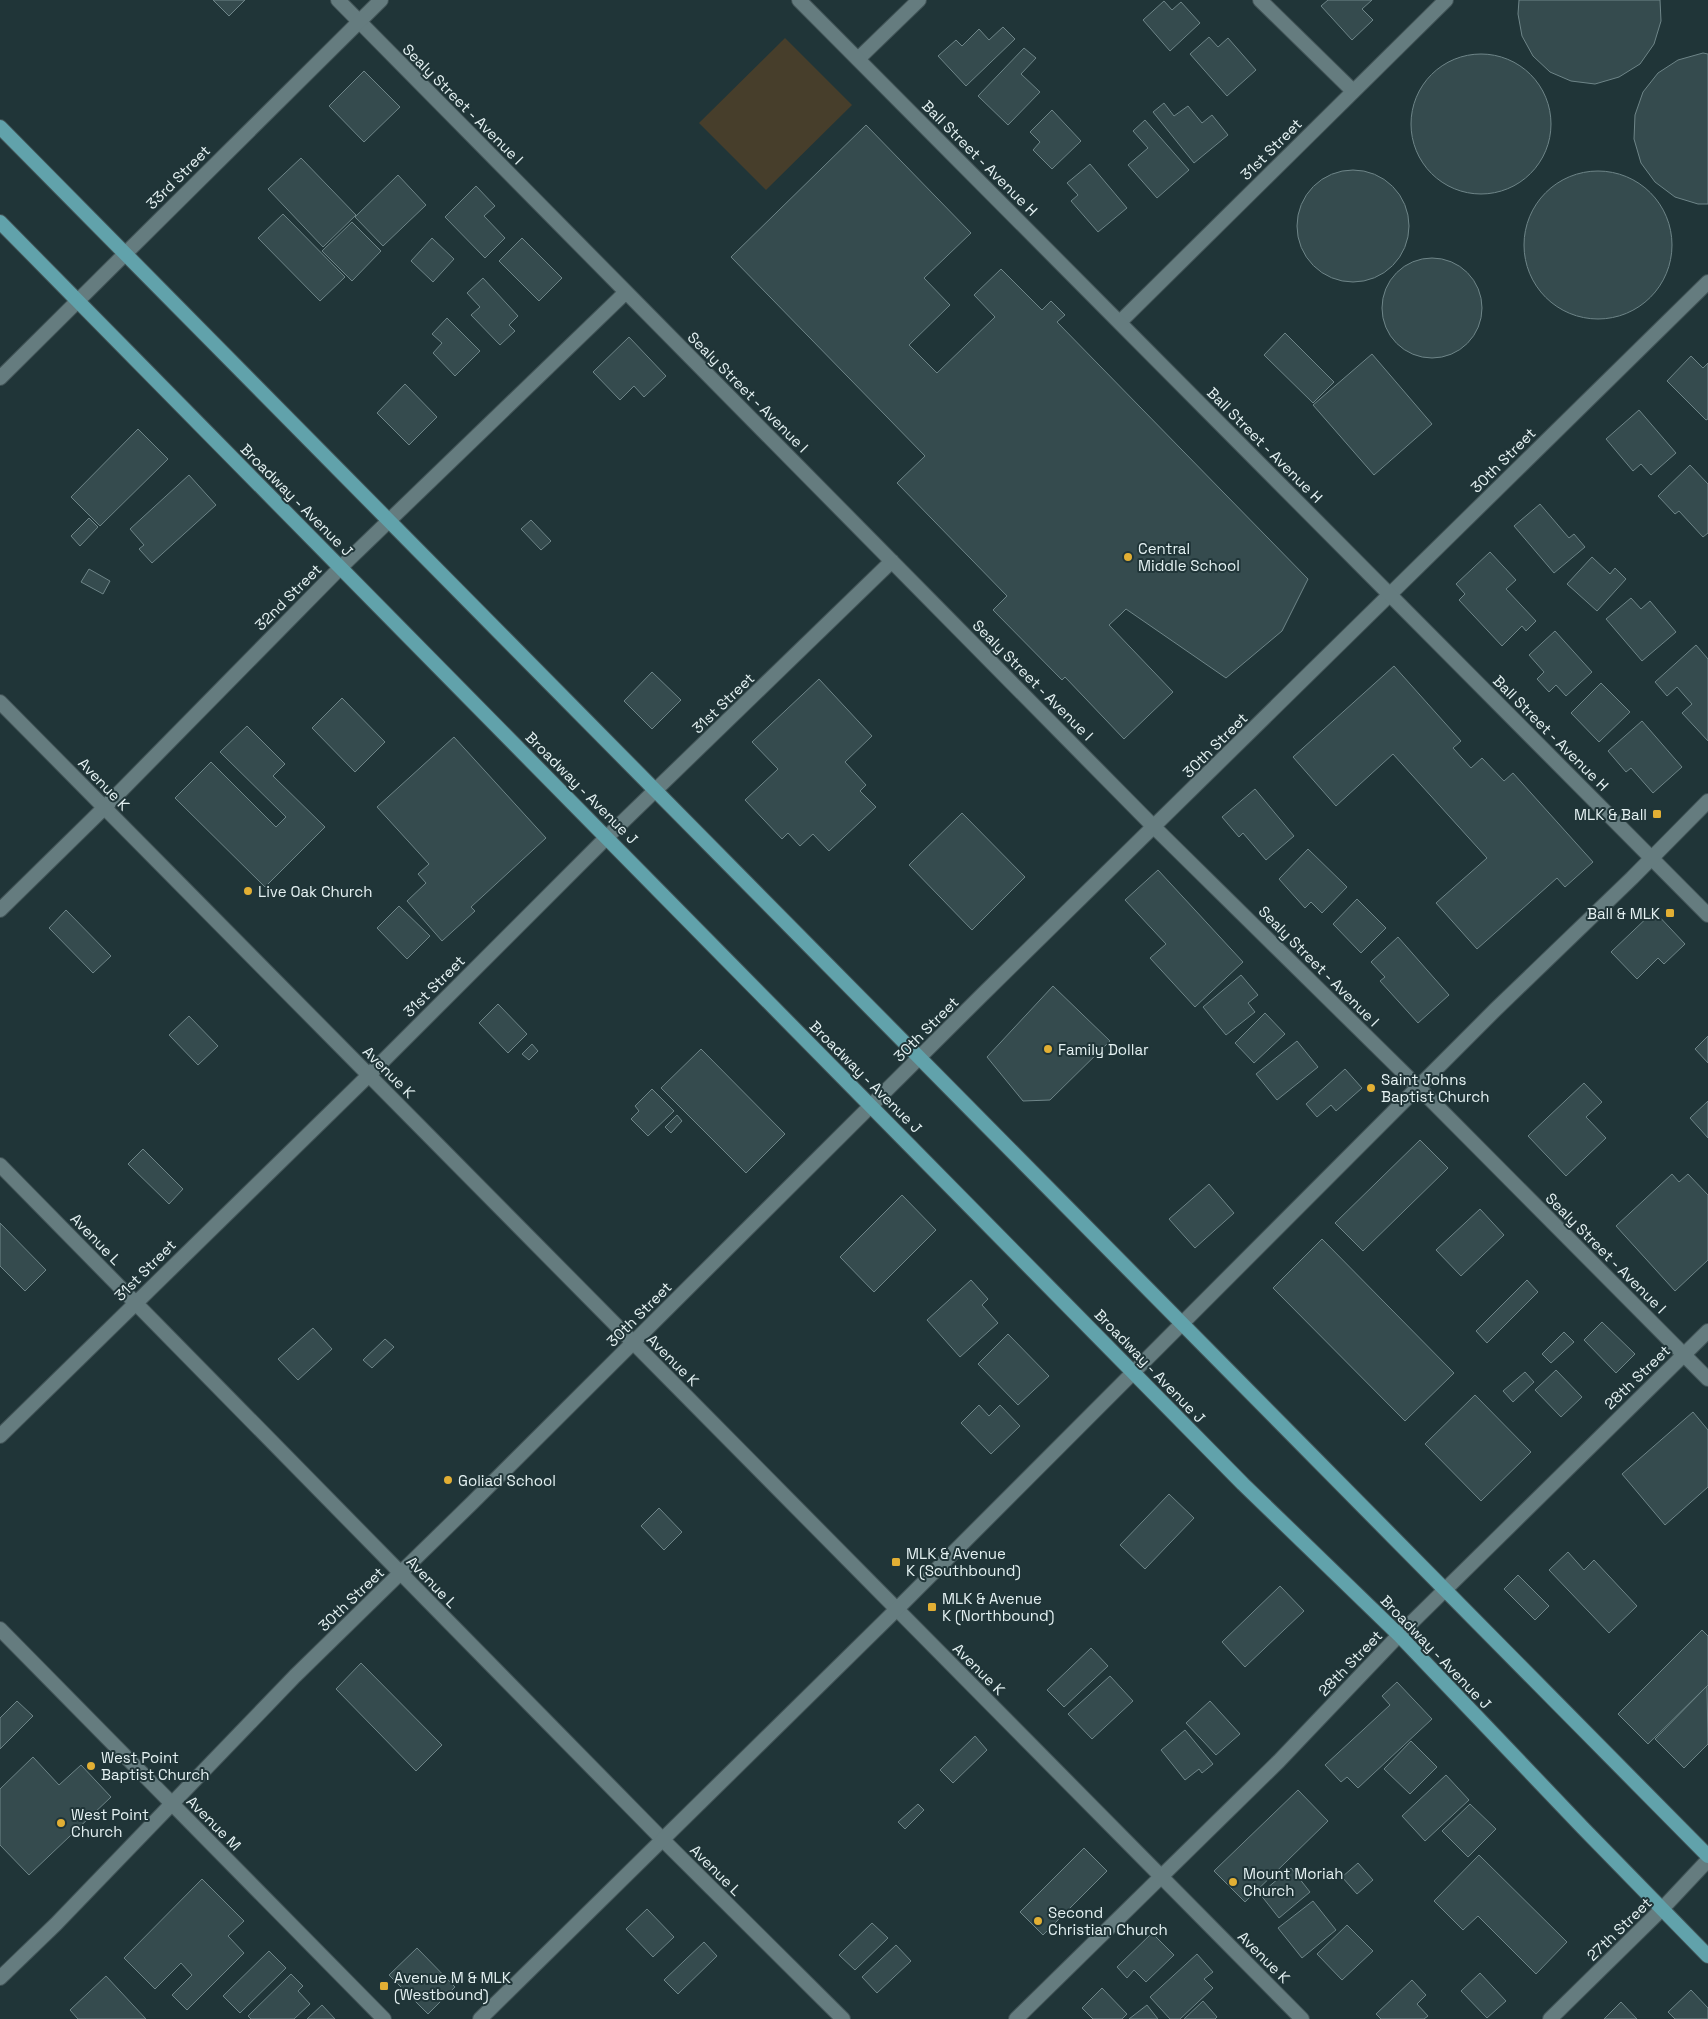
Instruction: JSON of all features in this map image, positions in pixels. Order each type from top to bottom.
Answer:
[{"type":"main road","points":[[0,127],[1184,1324],[1708,1858]]},
{"type":"main road","name":"Broadway - Avenue J","points":[[0,222],[607,836],[1243,1484],[1399,1635],[1708,1956]]},
{"type":"street","name":"Sealy Street - Avenue I","points":[[338,0],[1154,827],[1419,1088],[1708,1379]]},
{"type":"street","name":"33rd Street","points":[[0,378],[381,0]]},
{"type":"street","name":"Ball Street - Avenue H","points":[[799,0],[1708,915]]},
{"type":"street","points":[[858,59],[919,0]]},
{"type":"street","points":[[1260,0],[1353,91]]},
{"type":"street","name":"31st Street","points":[[1120,322],[1446,0]]},
{"type":"street","name":"30th Street","points":[[0,1978],[56,1924],[295,1676],[1708,282]]},
{"type":"street","name":"32nd Street","points":[[0,910],[104,808],[341,567],[626,292]]},
{"type":"street","name":"31st Street","points":[[0,1436],[369,1075],[607,836],[892,561]]},
{"type":"street","name":"Avenue K","points":[[0,702],[1302,2019]]},
{"type":"street","points":[[480,2019],[1135,1373],[1496,1009],[1708,801]]},
{"type":"street","name":"Avenue L","points":[[0,1165],[662,1839],[843,2019]]},
{"type":"street","name":"28th Street","points":[[1016,2019],[1279,1761],[1399,1635],[1708,1330]]},
{"type":"street","name":"Avenue M","points":[[0,1629],[384,2019]]},
{"type":"street","name":"27th Street","points":[[1550,2019],[1662,1909],[1708,1858]]},
{"type":"shaded area","points":[[785,38],[852,105],[766,190],[699,123]]},
{"type":"building","points":[[213,0],[245,0],[229,16]]},
{"type":"building","points":[[1328,0],[1372,0],[1362,9],[1373,20],[1352,40],[1321,6]]},
{"type":"building","points":[[1519,0],[1660,0],[1661,21],[1654,44],[1640,64],[1619,77],[1595,84],[1571,81],[1550,72],[1533,56],[1522,36],[1518,14]]},
{"type":"building","points":[[1164,1],[1172,10],[1181,2],[1200,23],[1170,51],[1143,20]]},
{"type":"building","points":[[1003,27],[1015,39],[966,86],[938,56],[956,40],[962,46],[979,29],[989,40]]},
{"type":"building","points":[[1209,37],[1218,47],[1228,38],[1256,70],[1227,96],[1190,54]]},
{"type":"building","points":[[1024,48],[1036,58],[1021,74],[1040,92],[1008,125],[978,96]]},
{"type":"building","points":[[1703,53],[1708,54],[1708,204],[1698,204],[1675,197],[1655,182],[1641,163],[1634,139],[1635,115],[1643,92],[1658,73],[1678,60]]},
{"type":"building","points":[[1481,54],[1495,55],[1508,59],[1520,65],[1531,74],[1540,85],[1546,97],[1550,110],[1550,138],[1546,151],[1540,163],[1531,174],[1520,183],[1508,189],[1495,193],[1481,194],[1467,193],[1454,189],[1442,183],[1431,174],[1422,163],[1416,151],[1412,138],[1411,124],[1412,110],[1416,97],[1422,85],[1431,74],[1442,65],[1454,59],[1467,55]]},
{"type":"building","points":[[364,71],[400,107],[364,142],[329,106]]},
{"type":"building","points":[[1164,103],[1174,116],[1188,106],[1202,123],[1212,115],[1228,135],[1194,163],[1153,112]]},
{"type":"building","points":[[1052,110],[1081,141],[1052,169],[1033,150],[1040,142],[1030,132]]},
{"type":"building","points":[[1145,120],[1189,170],[1157,198],[1128,165],[1148,148],[1133,131]]},
{"type":"building","points":[[866,125],[971,233],[924,278],[950,305],[909,345],[937,373],[995,317],[974,295],[1001,269],[1042,310],[1051,301],[1065,315],[1057,322],[1308,579],[1282,631],[1226,678],[1126,609],[1109,625],[1173,692],[1124,739],[1065,677],[1062,680],[993,610],[1007,596],[897,483],[925,456],[731,257]]},
{"type":"building","points":[[301,158],[356,215],[323,247],[268,189]]},
{"type":"building","points":[[1090,164],[1127,208],[1098,232],[1071,201],[1078,195],[1067,183]]},
{"type":"building","points":[[1353,170],[1374,174],[1393,186],[1405,205],[1409,226],[1405,247],[1393,266],[1374,278],[1353,282],[1332,278],[1313,266],[1301,247],[1297,226],[1301,205],[1313,186],[1332,174]]},
{"type":"building","points":[[1598,171],[1626,176],[1651,192],[1667,217],[1672,245],[1667,273],[1651,298],[1626,314],[1598,319],[1570,314],[1545,298],[1529,273],[1524,245],[1529,217],[1545,192],[1570,176]]},
{"type":"building","points":[[398,175],[426,205],[383,246],[355,217]]},
{"type":"building","points":[[476,186],[495,206],[484,216],[505,238],[485,258],[445,217]]},
{"type":"building","points":[[283,214],[345,277],[320,301],[258,238]]},
{"type":"building","points":[[352,222],[381,251],[352,281],[322,251]]},
{"type":"building","points":[[432,238],[454,259],[433,282],[411,261]]},
{"type":"building","points":[[522,238],[562,278],[539,301],[499,261]]},
{"type":"building","points":[[1432,258],[1442,259],[1460,266],[1474,280],[1481,298],[1481,318],[1474,336],[1460,350],[1442,357],[1432,358],[1422,357],[1404,350],[1390,336],[1383,318],[1382,308],[1383,298],[1390,280],[1404,266],[1422,259]]},
{"type":"building","points":[[483,278],[518,316],[509,325],[515,331],[500,345],[471,315],[480,307],[467,293]]},
{"type":"building","points":[[447,318],[480,351],[455,376],[433,353],[442,343],[432,334]]},
{"type":"building","points":[[1285,333],[1334,382],[1313,403],[1264,355]]},
{"type":"building","points":[[629,337],[666,376],[644,397],[634,386],[620,400],[593,372]]},
{"type":"building","points":[[1372,354],[1432,424],[1374,475],[1313,405]]},
{"type":"building","points":[[1691,356],[1703,368],[1708,363],[1708,419],[1706,420],[1667,381]]},
{"type":"building","points":[[405,384],[437,417],[409,445],[377,413]]},
{"type":"building","points":[[1639,410],[1676,453],[1651,475],[1641,464],[1633,471],[1606,439]]},
{"type":"building","points":[[138,429],[168,459],[100,526],[71,497]]},
{"type":"building","points":[[1690,465],[1708,484],[1708,533],[1703,537],[1679,511],[1675,514],[1658,496]]},
{"type":"building","points":[[189,475],[216,505],[152,563],[139,549],[144,545],[130,529]]},
{"type":"building","points":[[1540,504],[1569,538],[1574,534],[1585,547],[1554,573],[1514,526]]},
{"type":"building","points":[[89,518],[98,527],[80,546],[71,536]]},
{"type":"building","points":[[531,520],[551,541],[541,550],[521,529]]},
{"type":"building","points":[[1490,552],[1516,580],[1506,589],[1536,621],[1526,631],[1522,626],[1502,646],[1459,600],[1465,594],[1456,584]]},
{"type":"building","points":[[1592,557],[1610,574],[1615,568],[1626,579],[1597,611],[1567,584]]},
{"type":"building","points":[[89,569],[110,581],[103,594],[81,582]]},
{"type":"building","points":[[1631,598],[1641,609],[1650,601],[1676,632],[1642,661],[1606,619]]},
{"type":"building","points":[[1555,631],[1592,672],[1566,696],[1556,685],[1549,692],[1537,679],[1544,672],[1529,655]]},
{"type":"building","points":[[1696,645],[1708,659],[1708,741],[1682,713],[1692,704],[1677,687],[1667,696],[1655,682]]},
{"type":"building","points":[[1394,666],[1461,741],[1453,748],[1471,768],[1482,758],[1504,781],[1513,773],[1593,862],[1565,887],[1557,878],[1477,949],[1436,903],[1487,858],[1393,754],[1336,806],[1293,757]]},
{"type":"building","points":[[652,672],[681,700],[652,729],[624,701]]},
{"type":"building","points":[[819,679],[872,736],[845,762],[866,785],[860,791],[876,807],[829,851],[813,834],[800,846],[788,833],[782,839],[745,800],[778,769],[752,742]]},
{"type":"building","points":[[1601,683],[1630,712],[1599,742],[1571,713]]},
{"type":"building","points":[[342,698],[385,742],[355,772],[312,728]]},
{"type":"building","points":[[1642,721],[1682,767],[1653,793],[1631,768],[1626,772],[1608,751]]},
{"type":"building","points":[[247,726],[285,764],[273,776],[325,827],[265,887],[175,798],[211,762],[276,827],[286,817],[220,752]]},
{"type":"building","points":[[454,737],[546,838],[471,907],[475,911],[442,941],[407,901],[426,883],[418,874],[429,864],[377,807]]},
{"type":"building","points":[[1255,789],[1294,836],[1266,860],[1243,833],[1239,837],[1222,817]]},
{"type":"building","points":[[962,813],[1025,877],[972,930],[909,865]]},
{"type":"building","points":[[1308,849],[1347,887],[1322,913],[1311,902],[1305,908],[1279,879]]},
{"type":"building","points":[[1158,870],[1243,962],[1195,1007],[1150,958],[1166,944],[1125,900]]},
{"type":"building","points":[[1357,899],[1386,928],[1361,953],[1333,924]]},
{"type":"building","points":[[399,906],[430,936],[407,959],[377,928]]},
{"type":"building","points":[[66,910],[111,956],[93,973],[49,928]]},
{"type":"building","points":[[1654,911],[1685,944],[1664,964],[1658,958],[1637,979],[1611,952]]},
{"type":"building","points":[[1398,937],[1449,995],[1418,1023],[1380,981],[1385,977],[1371,962]]},
{"type":"building","points":[[1241,975],[1258,995],[1248,1003],[1255,1012],[1226,1035],[1203,1007]]},
{"type":"building","name":"Family Dollar","points":[[1053,986],[1110,1041],[1050,1100],[1023,1101],[987,1057]]},
{"type":"building","points":[[498,1004],[527,1034],[508,1053],[479,1023]]},
{"type":"building","points":[[1265,1013],[1285,1034],[1254,1063],[1235,1043]]},
{"type":"building","points":[[189,1016],[218,1046],[198,1065],[169,1035]]},
{"type":"building","points":[[1708,1036],[1708,1063],[1695,1049]]},
{"type":"building","points":[[1297,1041],[1318,1067],[1277,1100],[1256,1074]]},
{"type":"building","points":[[532,1044],[538,1051],[529,1060],[522,1054]]},
{"type":"building","points":[[701,1049],[785,1134],[746,1173],[661,1088]]},
{"type":"building","points":[[1345,1069],[1362,1088],[1336,1111],[1331,1105],[1317,1117],[1306,1104]]},
{"type":"building","points":[[1584,1083],[1602,1102],[1586,1117],[1606,1138],[1566,1176],[1528,1136]]},
{"type":"building","points":[[652,1089],[674,1111],[648,1136],[631,1119],[639,1111],[635,1106]]},
{"type":"building","points":[[1708,1101],[1708,1138],[1690,1118]]},
{"type":"building","points":[[677,1115],[682,1121],[671,1133],[665,1127]]},
{"type":"building","points":[[1420,1140],[1448,1168],[1363,1251],[1335,1223]]},
{"type":"building","points":[[143,1149],[183,1189],[169,1204],[128,1164]]},
{"type":"building","points":[[1672,1174],[1679,1182],[1688,1174],[1708,1195],[1708,1260],[1675,1291],[1616,1226]]},
{"type":"building","points":[[1209,1184],[1234,1213],[1195,1248],[1169,1219]]},
{"type":"building","points":[[902,1195],[936,1230],[874,1292],[840,1257]]},
{"type":"building","points":[[1480,1209],[1504,1235],[1461,1276],[1436,1250]]},
{"type":"building","points":[[0,1223],[46,1270],[25,1291],[0,1266]]},
{"type":"building","points":[[1322,1239],[1454,1373],[1405,1421],[1273,1288]]},
{"type":"building","points":[[971,1280],[988,1299],[982,1305],[998,1323],[960,1357],[927,1320]]},
{"type":"building","points":[[1527,1280],[1538,1292],[1487,1343],[1476,1331]]},
{"type":"building","points":[[1602,1322],[1635,1354],[1616,1373],[1584,1340]]},
{"type":"building","points":[[313,1328],[332,1349],[298,1380],[278,1359]]},
{"type":"building","points":[[1564,1332],[1574,1342],[1551,1363],[1542,1354]]},
{"type":"building","points":[[1008,1334],[1049,1376],[1018,1405],[978,1364]]},
{"type":"building","points":[[385,1339],[394,1347],[372,1368],[363,1360]]},
{"type":"building","points":[[1556,1370],[1582,1397],[1561,1417],[1535,1390]]},
{"type":"building","points":[[1525,1372],[1534,1382],[1513,1402],[1503,1391]]},
{"type":"building","points":[[1475,1395],[1531,1452],[1481,1501],[1425,1444]]},
{"type":"building","points":[[979,1405],[989,1416],[1000,1405],[1020,1426],[991,1454],[961,1423]]},
{"type":"building","points":[[1693,1412],[1708,1430],[1708,1487],[1665,1525],[1622,1474]]},
{"type":"building","points":[[1169,1494],[1194,1518],[1145,1569],[1120,1545]]},
{"type":"building","points":[[659,1508],[682,1532],[664,1550],[641,1526]]},
{"type":"building","points":[[1568,1552],[1584,1570],[1594,1560],[1637,1606],[1609,1633],[1549,1570]]},
{"type":"building","points":[[1518,1575],[1549,1606],[1535,1620],[1504,1589]]},
{"type":"building","points":[[1280,1586],[1304,1611],[1245,1667],[1222,1642]]},
{"type":"building","points":[[1702,1630],[1708,1636],[1708,1685],[1648,1744],[1618,1714]]},
{"type":"building","points":[[1091,1648],[1108,1666],[1064,1707],[1047,1690]]},
{"type":"building","points":[[361,1663],[442,1745],[416,1771],[336,1689]]},
{"type":"building","points":[[1110,1676],[1133,1701],[1092,1739],[1068,1714]]},
{"type":"building","points":[[1397,1682],[1432,1719],[1358,1788],[1347,1777],[1341,1782],[1325,1765],[1390,1705],[1382,1696]]},
{"type":"building","points":[[1707,1686],[1708,1744],[1684,1768],[1655,1739]]},
{"type":"building","points":[[17,1701],[33,1716],[0,1749],[0,1718]]},
{"type":"building","points":[[1210,1701],[1240,1734],[1216,1755],[1186,1723]]},
{"type":"building","points":[[1185,1730],[1213,1764],[1202,1773],[1199,1769],[1185,1780],[1161,1750]]},
{"type":"building","points":[[975,1736],[987,1750],[953,1783],[940,1770]]},
{"type":"building","points":[[1411,1741],[1437,1767],[1410,1794],[1384,1769]]},
{"type":"building","points":[[33,1757],[59,1785],[81,1765],[111,1797],[29,1875],[0,1845],[0,1789]]},
{"type":"building","points":[[1446,1775],[1469,1800],[1425,1841],[1402,1816]]},
{"type":"building","points":[[1298,1790],[1328,1821],[1245,1902],[1214,1871]]},
{"type":"building","points":[[918,1804],[924,1810],[905,1829],[898,1822]]},
{"type":"building","points":[[1470,1804],[1496,1829],[1468,1857],[1442,1831]]},
{"type":"building","points":[[1084,1848],[1107,1871],[1043,1935],[1020,1912]]},
{"type":"building","points":[[1479,1855],[1567,1942],[1536,1974],[1478,1916],[1463,1930],[1434,1901]]},
{"type":"building","points":[[1358,1863],[1373,1880],[1357,1894],[1342,1877]]},
{"type":"building","points":[[1291,1868],[1310,1892],[1279,1918],[1260,1894]]},
{"type":"building","points":[[202,1879],[244,1921],[228,1936],[244,1953],[187,2010],[172,1995],[192,1975],[181,1963],[155,1989],[124,1958]]},
{"type":"building","points":[[1313,1901],[1336,1930],[1302,1958],[1278,1928]]},
{"type":"building","points":[[647,1909],[674,1937],[653,1957],[626,1929]]},
{"type":"building","points":[[872,1923],[888,1938],[855,1970],[839,1955]]},
{"type":"building","points":[[1347,1925],[1373,1951],[1342,1980],[1317,1954]]},
{"type":"building","points":[[1152,1933],[1174,1955],[1146,1982],[1134,1970],[1127,1978],[1117,1967]]},
{"type":"building","points":[[704,1942],[717,1956],[678,1994],[664,1980]]},
{"type":"building","points":[[896,1945],[911,1961],[877,1993],[862,1977]]},
{"type":"building","points":[[417,1948],[455,1987],[428,2014],[389,1975]]},
{"type":"building","points":[[269,1951],[286,1968],[240,2013],[223,1996]]},
{"type":"building","points":[[1197,1954],[1213,1972],[1204,1979],[1213,1988],[1180,2019],[1170,2019],[1150,1997]]},
{"type":"building","points":[[1480,1973],[1506,2001],[1487,2018],[1461,1991]]},
{"type":"building","points":[[291,1974],[303,1986],[298,1991],[310,2004],[294,2019],[251,2019],[248,2016]]},
{"type":"building","points":[[106,1976],[146,2019],[78,2019],[70,2010]]},
{"type":"building","points":[[1412,1980],[1426,1995],[1417,2004],[1428,2016],[1424,2019],[1381,2019],[1376,2014]]},
{"type":"building","points":[[1102,1988],[1127,2014],[1122,2019],[1093,2019],[1082,2008]]},
{"type":"building","points":[[1691,1990],[1708,2008],[1708,2019],[1675,2019],[1668,2012]]},
{"type":"building","points":[[1203,2001],[1217,2017],[1215,2019],[1184,2019]]},
{"type":"building","points":[[1621,2002],[1637,2019],[1604,2019]]},
{"type":"building","points":[[322,2005],[335,2019],[307,2019]]},
{"type":"building","points":[[1147,2005],[1158,2019],[1129,2019]]},
{"type":"place","name":"Central Middle School","points":[[1128,557]]},
{"type":"place","name":"MLK & Ball","points":[[1657,814]]},
{"type":"place","name":"Live Oak Church","points":[[248,891]]},
{"type":"place","name":"Ball & MLK","points":[[1670,913]]},
{"type":"place","name":"Family Dollar","points":[[1048,1049]]},
{"type":"place","name":"Saint Johns Baptist Church","points":[[1371,1088]]},
{"type":"place","name":"Goliad School","points":[[448,1480]]},
{"type":"place","name":"MLK & Avenue K (Southbound)","points":[[896,1562]]},
{"type":"place","name":"MLK & Avenue K (Northbound)","points":[[932,1607]]},
{"type":"place","name":"West Point Baptist Church","points":[[91,1766]]},
{"type":"place","name":"West Point Church","points":[[61,1823]]},
{"type":"place","name":"Mount Moriah Church","points":[[1233,1882]]},
{"type":"place","name":"Second Christian Church","points":[[1038,1921]]},
{"type":"place","name":"Avenue M & MLK (Westbound)","points":[[384,1986]]}]
